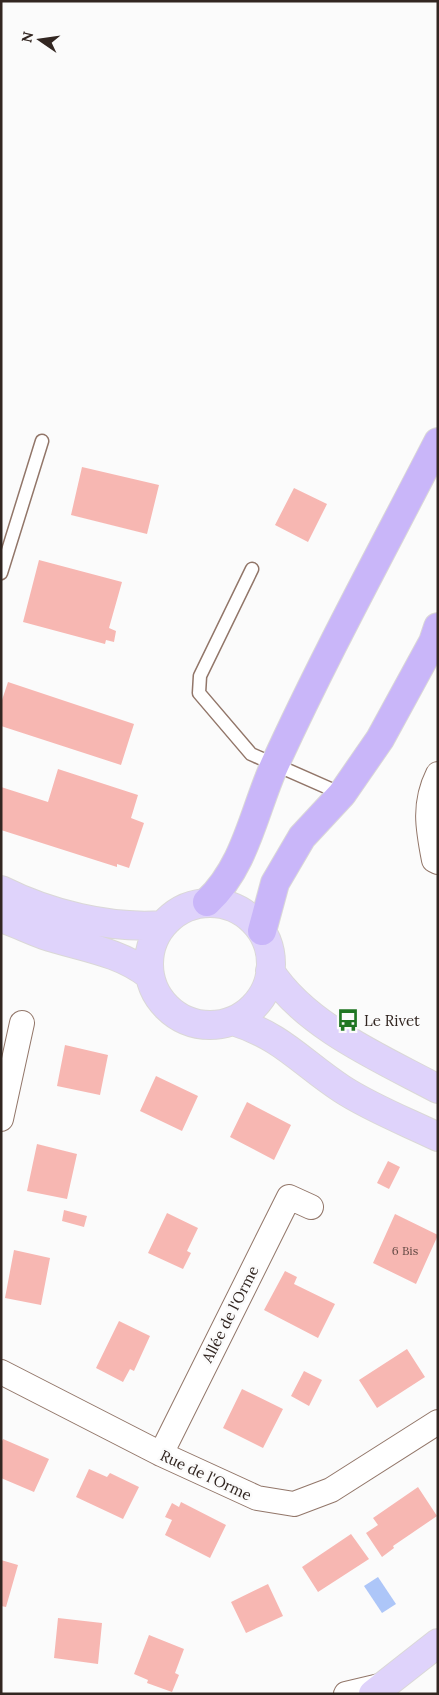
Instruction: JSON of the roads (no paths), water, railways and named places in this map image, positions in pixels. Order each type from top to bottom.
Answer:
[{"type":"highway","points":[[207,902],[218,892],[235,865],[274,766],[438,442]]},
{"type":"highway","points":[[262,931],[275,883],[302,837],[342,794],[380,739],[433,642],[438,627]]},
{"type":"main road","points":[[1,890],[50,909],[116,925],[162,925]]},
{"type":"main road","points":[[207,902],[228,905],[248,915],[262,931],[270,950],[270,971],[264,992],[251,1009],[233,1021],[212,1025],[190,1022],[171,1012],[157,995],[149,974],[150,948],[162,925],[182,909],[207,902]]},
{"type":"main road","points":[[1,918],[44,935],[106,952],[138,966],[149,974]]},
{"type":"main road","points":[[270,971],[280,986],[308,1013],[339,1034],[438,1089]]},
{"type":"main road","points":[[233,1021],[250,1026],[285,1044],[342,1090],[438,1137]]},
{"type":"main road","points":[[378,1690],[438,1643]]},
{"type":"street","points":[[438,774],[432,785],[426,820],[434,860],[438,862]]},
{"type":"street","points":[[1,1119],[22,1023]]},
{"type":"street","name":"Allée de l'Orme","points":[[161,1454],[289,1196],[311,1208]]},
{"type":"street","name":"Rue de l'Orme","points":[[1,1372],[161,1454],[256,1498],[294,1504],[331,1490],[438,1422]]},
{"type":"street","points":[[346,1694],[378,1690]]},
{"type":"lane","points":[[1,573],[42,440]]},
{"type":"lane","points":[[252,569],[200,676],[199,693],[251,754],[274,766],[342,794]]},
{"type":"water","points":[[378,1577],[396,1604],[382,1613],[364,1586]]},
{"type":"place","name":"Le Rivet","points":[[348,1020]]}]
